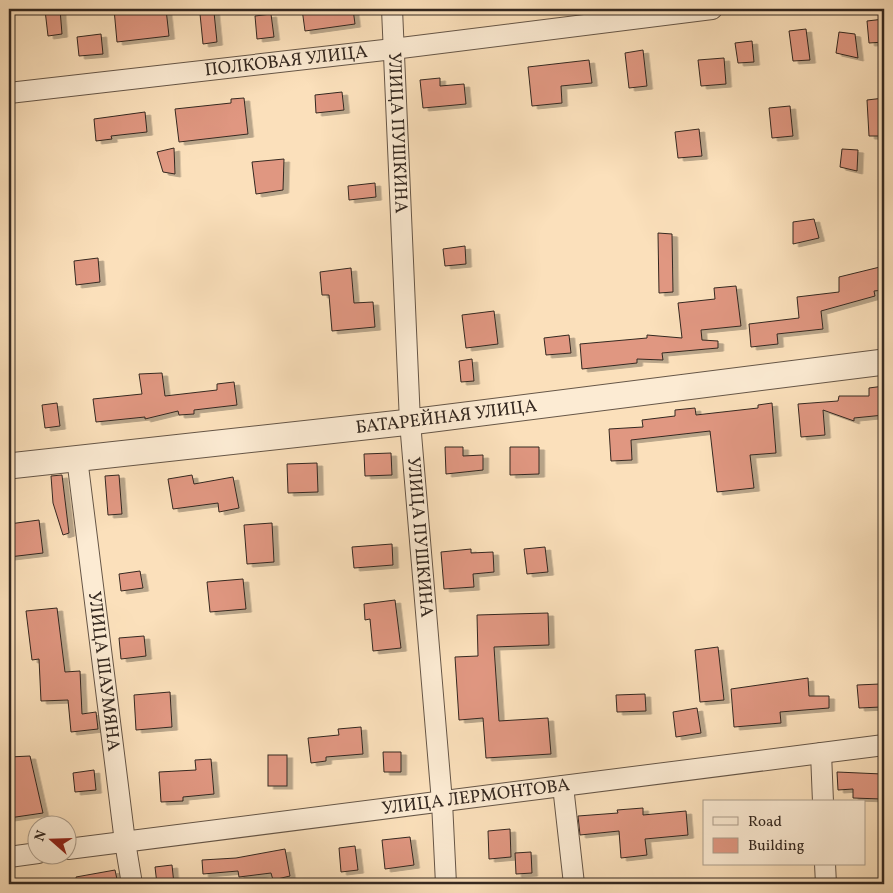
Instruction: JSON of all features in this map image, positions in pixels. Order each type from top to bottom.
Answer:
[{"type":"street","name":"УЛИЦА ПУШКИНА","points":[[392,9],[392,49],[410,422],[442,802],[446,884]]},
{"type":"street","name":"ПОЛКОВАЯ УЛИЦА","points":[[9,93],[392,49],[712,9]]},
{"type":"street","name":"БАТАРЕЙНАЯ УЛИЦА","points":[[9,466],[410,422],[884,362]]},
{"type":"street","name":"УЛИЦА ШАУМЯНА","points":[[77,458],[125,842],[132,884]]},
{"type":"street","name":"УЛИЦА ЛЕРМОНТОВА","points":[[78,848],[884,745]]},
{"type":"street","points":[[821,753],[823,800]]},
{"type":"street","points":[[563,786],[574,884]]},
{"type":"street","points":[[9,857],[28,854]]},
{"type":"street","points":[[825,866],[826,884]]},
{"type":"building","points":[[60,9],[62,34],[48,36],[45,10]]},
{"type":"building","points":[[114,9],[166,9],[169,36],[117,42]]},
{"type":"building","points":[[302,9],[353,9],[355,24],[305,31]]},
{"type":"building","points":[[214,12],[217,42],[203,44],[200,14]]},
{"type":"building","points":[[271,14],[274,37],[257,39],[255,16]]},
{"type":"building","points":[[884,19],[884,42],[869,43],[867,21]]},
{"type":"building","points":[[806,29],[810,60],[793,61],[789,31]]},
{"type":"building","points":[[839,32],[855,34],[858,58],[836,53]]},
{"type":"building","points":[[101,34],[103,54],[79,56],[77,37]]},
{"type":"building","points":[[752,41],[754,62],[738,63],[735,43]]},
{"type":"building","points":[[643,50],[647,86],[629,88],[625,53]]},
{"type":"building","points":[[724,58],[726,84],[701,86],[698,60]]},
{"type":"building","points":[[589,60],[592,83],[561,86],[562,103],[532,106],[528,67]]},
{"type":"building","points":[[440,78],[440,86],[464,84],[466,104],[423,108],[420,80]]},
{"type":"building","points":[[342,92],[344,110],[316,113],[315,95]]},
{"type":"building","points":[[244,98],[248,134],[179,142],[175,109],[231,103],[231,99]]},
{"type":"building","points":[[884,98],[884,136],[869,136],[867,100]]},
{"type":"building","points":[[790,106],[793,136],[772,138],[769,108]]},
{"type":"building","points":[[145,112],[147,132],[111,136],[112,139],[96,141],[94,119]]},
{"type":"building","points":[[699,129],[702,156],[678,158],[675,132]]},
{"type":"building","points":[[174,148],[175,174],[163,172],[157,152]]},
{"type":"building","points":[[842,149],[858,150],[857,171],[840,167]]},
{"type":"building","points":[[284,159],[283,190],[256,194],[252,162]]},
{"type":"building","points":[[375,183],[376,197],[349,200],[348,186]]},
{"type":"building","points":[[814,219],[819,238],[793,244],[793,222]]},
{"type":"building","points":[[658,233],[672,234],[673,292],[659,293]]},
{"type":"building","points":[[465,246],[466,264],[445,266],[443,249]]},
{"type":"building","points":[[98,258],[100,282],[76,285],[74,261]]},
{"type":"building","points":[[884,266],[884,290],[874,291],[875,296],[821,311],[823,329],[777,334],[778,344],[751,347],[749,324],[799,318],[797,297],[839,292],[839,277]]},
{"type":"building","points":[[351,268],[354,303],[373,302],[375,327],[332,331],[329,295],[322,295],[320,272]]},
{"type":"building","points":[[736,286],[741,326],[701,330],[702,340],[718,341],[718,348],[662,353],[663,360],[637,359],[637,363],[582,369],[580,344],[647,338],[647,335],[682,338],[678,303],[715,299],[714,288]]},
{"type":"building","points":[[494,311],[498,344],[466,348],[462,315]]},
{"type":"building","points":[[569,335],[571,353],[546,355],[544,338]]},
{"type":"building","points":[[472,359],[474,381],[461,382],[459,361]]},
{"type":"building","points":[[162,373],[165,396],[217,390],[217,384],[234,382],[237,405],[194,410],[194,414],[179,415],[178,411],[145,419],[145,417],[96,422],[93,399],[142,394],[139,374]]},
{"type":"building","points":[[884,386],[884,415],[854,418],[854,421],[823,410],[825,435],[801,437],[798,404],[838,401],[839,396],[869,396],[869,388]]},
{"type":"building","points":[[57,403],[60,426],[45,428],[42,405]]},
{"type":"building","points":[[772,403],[776,453],[750,455],[754,488],[717,492],[710,431],[631,440],[632,460],[611,461],[609,429],[643,427],[642,420],[675,416],[675,410],[695,408],[696,415],[758,408],[758,405]]},
{"type":"building","points":[[445,447],[463,447],[463,456],[483,455],[483,470],[446,474]]},
{"type":"building","points":[[510,447],[539,447],[539,474],[510,475]]},
{"type":"building","points":[[391,453],[392,475],[365,476],[364,454]]},
{"type":"building","points":[[317,463],[318,492],[288,493],[287,464]]},
{"type":"building","points":[[62,475],[69,533],[63,535],[53,503],[51,476]]},
{"type":"building","points":[[119,475],[122,514],[108,515],[105,476]]},
{"type":"building","points":[[192,475],[194,484],[233,477],[239,508],[219,512],[218,503],[173,509],[168,479]]},
{"type":"building","points":[[39,520],[43,553],[9,557],[9,524]]},
{"type":"building","points":[[272,523],[274,562],[247,564],[244,525]]},
{"type":"building","points":[[392,544],[393,565],[354,568],[352,547]]},
{"type":"building","points":[[545,547],[548,572],[527,574],[524,549]]},
{"type":"building","points":[[471,549],[471,553],[493,552],[494,572],[473,574],[474,587],[444,589],[441,552]]},
{"type":"building","points":[[140,571],[143,588],[121,591],[119,574]]},
{"type":"building","points":[[243,579],[246,609],[210,612],[207,582]]},
{"type":"building","points":[[395,600],[401,648],[373,651],[370,619],[365,620],[364,604]]},
{"type":"building","points":[[57,608],[65,672],[80,671],[82,714],[96,712],[98,729],[71,732],[68,700],[41,701],[39,659],[32,660],[26,611]]},
{"type":"building","points":[[548,613],[549,645],[494,647],[499,721],[548,718],[551,754],[486,758],[483,718],[459,720],[455,657],[478,656],[477,615]]},
{"type":"building","points":[[144,636],[146,656],[121,659],[119,638]]},
{"type":"building","points":[[718,647],[724,700],[700,702],[695,650]]},
{"type":"building","points":[[808,678],[809,696],[829,696],[829,708],[780,712],[781,723],[734,727],[731,689]]},
{"type":"building","points":[[880,684],[881,707],[859,708],[857,685]]},
{"type":"building","points":[[170,692],[172,727],[136,730],[134,695]]},
{"type":"building","points":[[645,694],[646,711],[617,712],[616,695]]},
{"type":"building","points":[[697,708],[701,733],[676,737],[673,712]]},
{"type":"building","points":[[361,727],[363,754],[326,757],[326,761],[311,763],[308,738],[339,735],[338,729]]},
{"type":"building","points":[[383,752],[401,752],[401,772],[384,772]]},
{"type":"building","points":[[268,755],[287,755],[287,786],[268,786]]},
{"type":"building","points":[[30,756],[43,813],[9,818],[9,757]]},
{"type":"building","points":[[211,759],[214,794],[183,797],[183,801],[161,802],[159,772],[196,770],[195,760]]},
{"type":"building","points":[[94,770],[96,790],[75,792],[73,773]]},
{"type":"building","points":[[837,772],[882,774],[881,799],[853,798],[853,789],[838,790]]},
{"type":"building","points":[[643,808],[643,815],[686,811],[688,835],[645,839],[647,855],[621,858],[619,831],[580,835],[578,816],[618,813],[617,810]]},
{"type":"building","points":[[510,829],[511,857],[489,859],[488,831]]},
{"type":"building","points":[[410,837],[414,865],[385,869],[382,840]]},
{"type":"building","points":[[355,846],[358,870],[341,872],[339,848]]},
{"type":"building","points":[[285,849],[290,876],[273,880],[271,873],[239,877],[238,871],[203,874],[202,860],[236,858]]},
{"type":"building","points":[[531,852],[532,873],[516,874],[515,853]]},
{"type":"building","points":[[172,865],[174,884],[157,884],[155,867]]},
{"type":"building","points":[[115,870],[118,884],[77,884],[76,877]]}]
